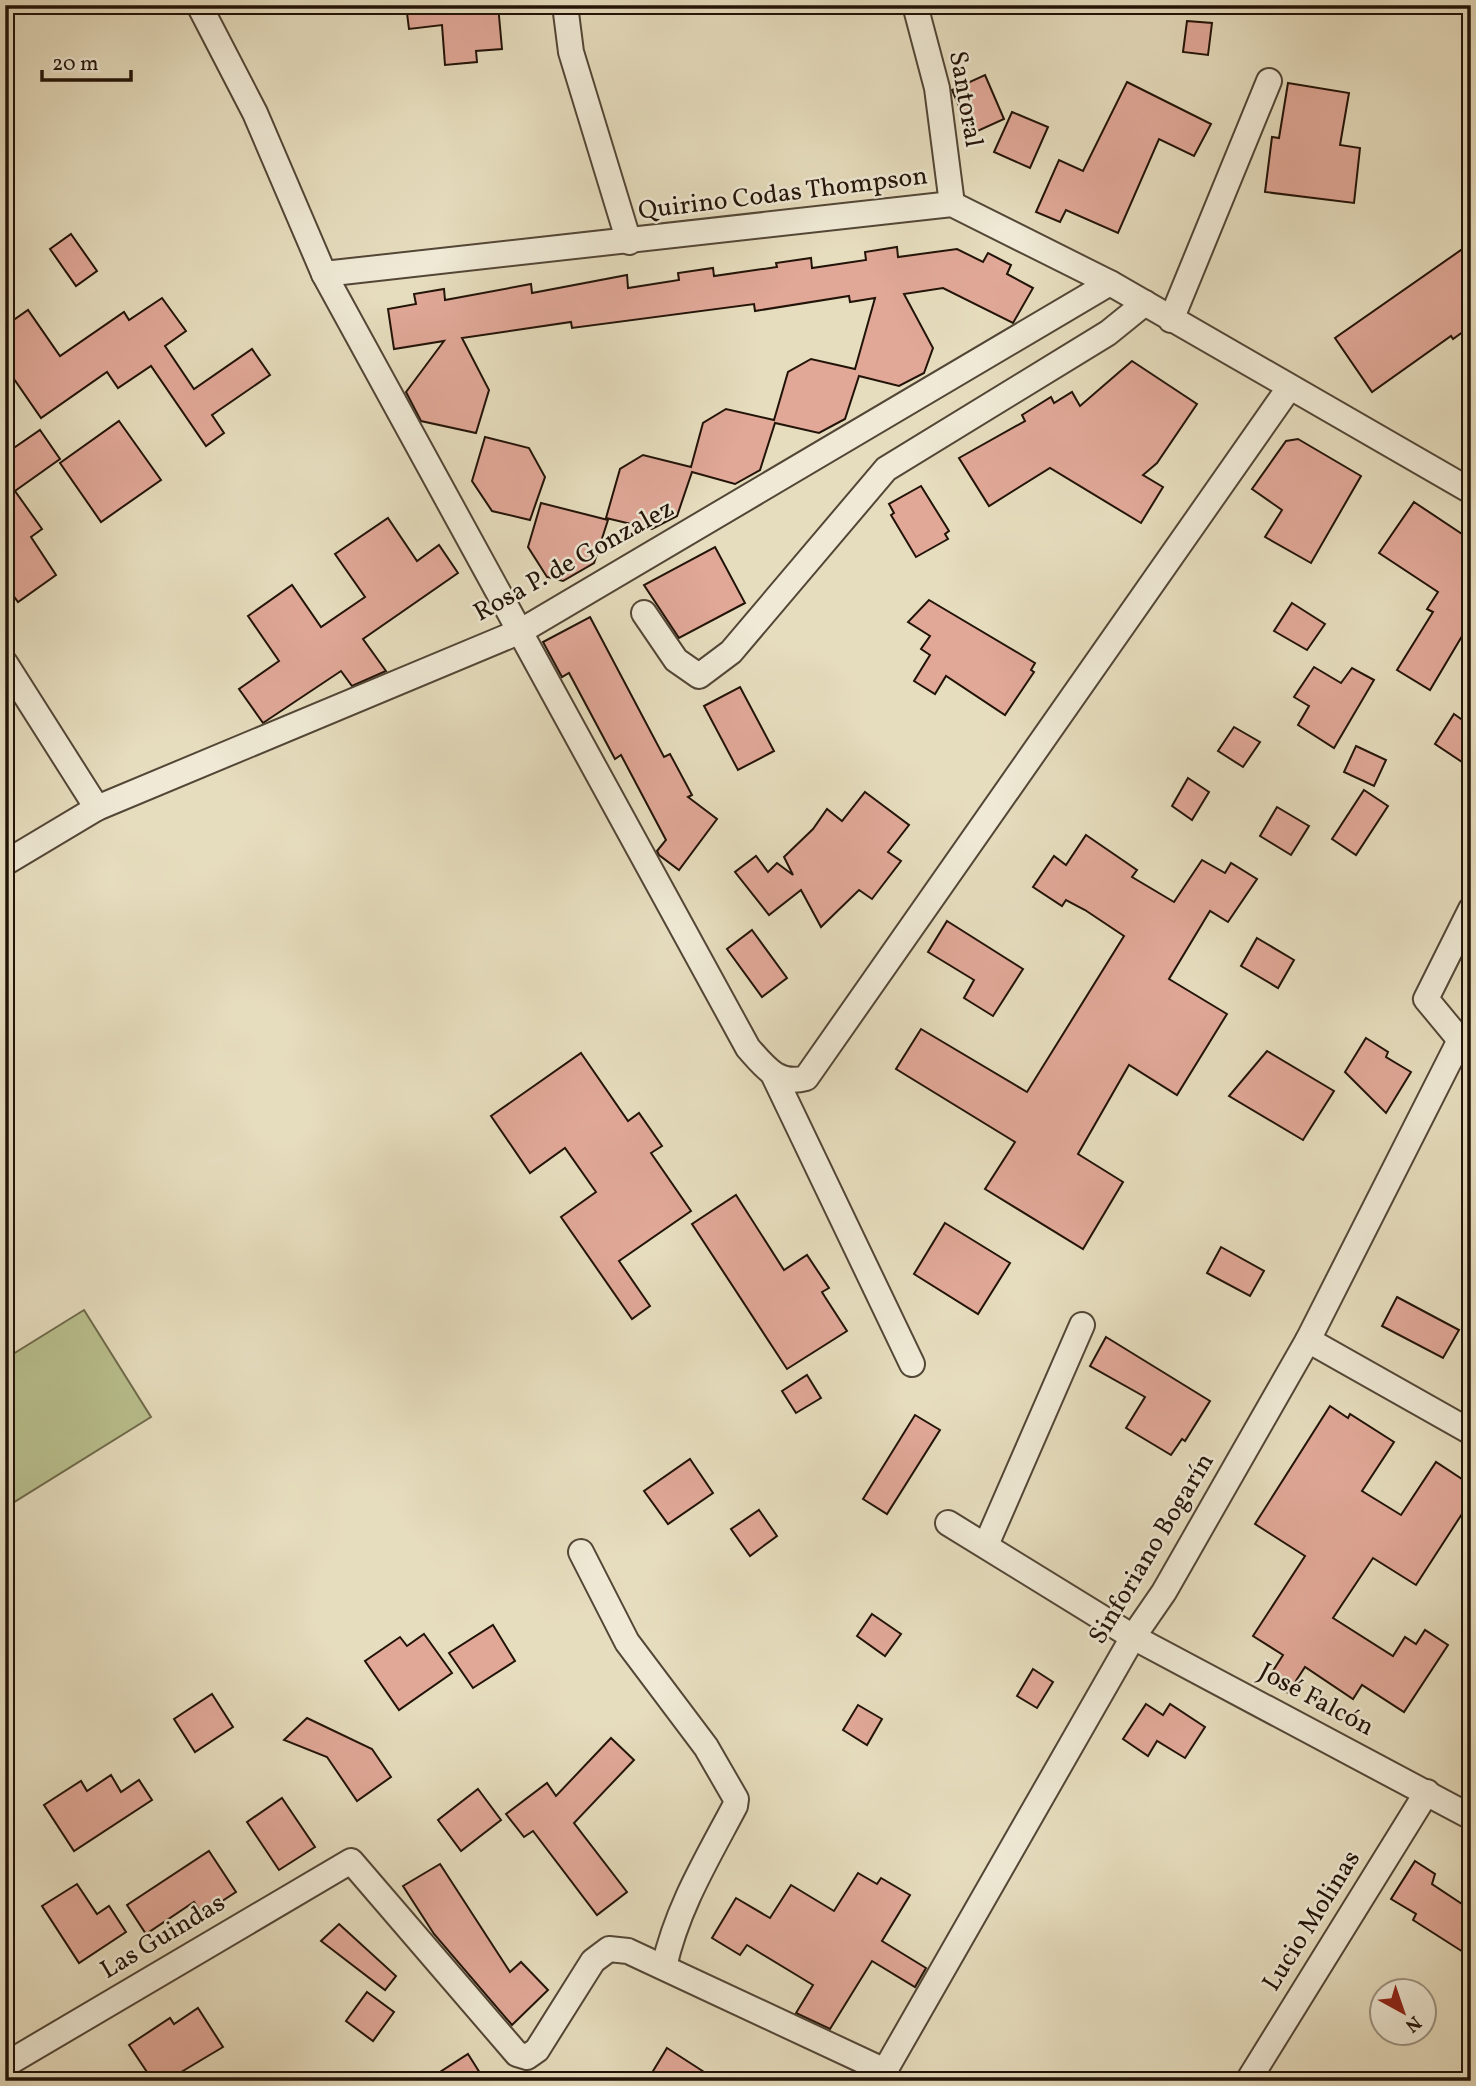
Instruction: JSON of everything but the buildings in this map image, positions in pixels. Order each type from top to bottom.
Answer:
[{"type":"street","points":[[199,5],[255,113],[324,274],[748,1048],[774,1076],[912,1364]]},
{"type":"street","points":[[565,5],[571,52],[629,242]]},
{"type":"street","name":"Santoral","points":[[915,5],[937,88],[952,204]]},
{"type":"street","points":[[1171,320],[1269,81]]},
{"type":"street","name":"Quirino Codas Thompson","points":[[324,274],[952,204],[1110,283],[1471,491]]},
{"type":"street","name":"Rosa P. de Gonzalez","points":[[5,863],[97,808],[521,631],[1110,283]]},
{"type":"street","points":[[643,613],[676,660],[699,676],[731,652],[886,468],[1108,333],[1145,303]]},
{"type":"street","points":[[774,1076],[793,1082],[806,1078],[1289,388]]},
{"type":"street","points":[[5,663],[97,808]]},
{"type":"street","points":[[1466,1043],[1426,999],[1471,909]]},
{"type":"street","name":"Sinforiano Bogarín","points":[[882,2076],[1133,1637],[1164,1592],[1308,1340],[1466,1043]]},
{"type":"street","points":[[986,1545],[1082,1325]]},
{"type":"street","points":[[1308,1340],[1471,1432]]},
{"type":"street","name":"José Falcón","points":[[948,1523],[1133,1637],[1471,1817]]},
{"type":"street","points":[[581,1552],[627,1642],[706,1747],[736,1799],[735,1806],[687,1894],[671,1932],[664,1967],[882,2076]]},
{"type":"street","name":"Lucio Molinas","points":[[1248,2081],[1427,1792]]},
{"type":"street","name":"Las Guindas","points":[[5,2065],[351,1861],[517,2054],[527,2057],[537,2050],[593,1961],[609,1949],[628,1951],[664,1967]]},
{"type":"green space","points":[[84,1310],[151,1417],[11,1504],[5,1494],[5,1359]]}]
